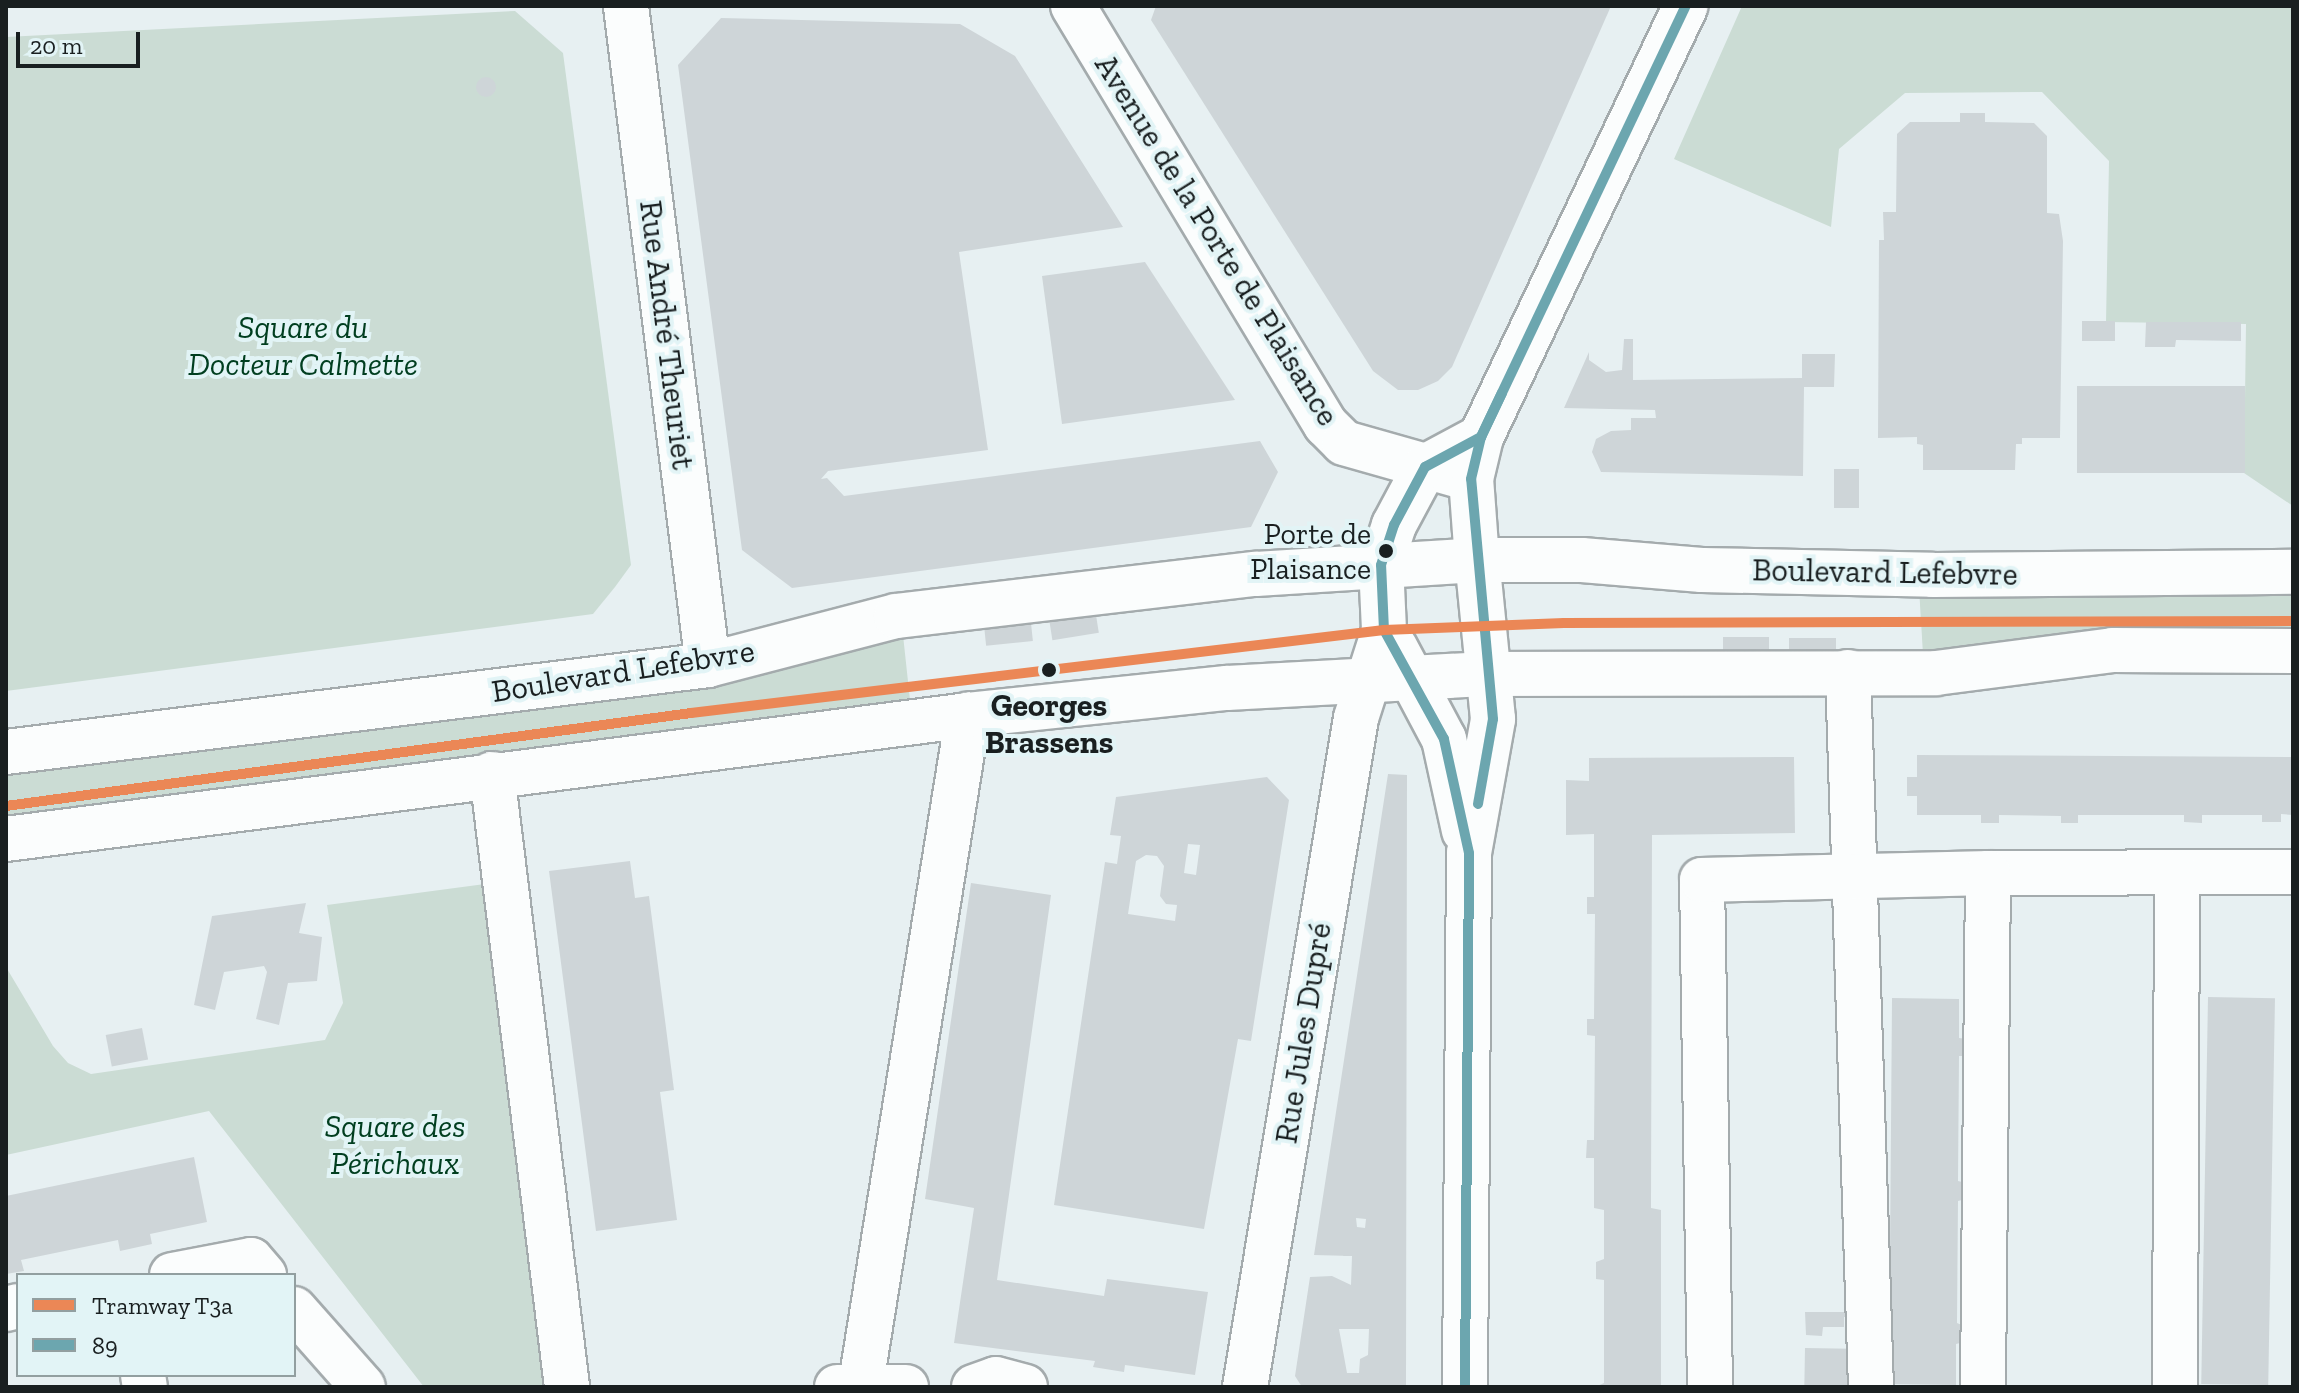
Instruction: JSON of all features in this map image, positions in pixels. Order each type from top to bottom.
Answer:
[{"type":"street","name":"Rue André Theuriet","points":[[626,6],[708,665]]},
{"type":"street","name":"Avenue de la Porte de Plaisance","points":[[1073,6],[1326,425],[1344,443],[1471,479]]},
{"type":"street","points":[[1465,1387],[1469,853],[1493,719],[1471,479],[1481,437],[1686,6]]},
{"type":"street","points":[[1366,679],[1384,630],[1381,565],[1394,525],[1425,467],[1481,437]]},
{"type":"street","name":"Boulevard Lefebvre","points":[[6,752],[708,665],[896,616],[1381,565],[1477,560],[1933,575],[2293,572]]},
{"type":"street","points":[[1384,630],[1413,676],[1444,739],[1469,853]]},
{"type":"street","points":[[6,839],[968,715],[1366,679],[1488,674],[1936,673],[2112,650],[2293,651]]},
{"type":"street","points":[[1848,672],[1871,1387]]},
{"type":"street","name":"Rue Jules Dupré","points":[[1245,1387],[1366,679]]},
{"type":"street","points":[[906,1387],[849,1385],[968,715]]},
{"type":"street","points":[[492,774],[567,1387]]},
{"type":"street","points":[[1710,1387],[1702,880],[1988,873],[2293,872]]},
{"type":"street","points":[[1983,1387],[1988,873]]},
{"type":"street","points":[[2175,1387],[2177,874]]},
{"type":"street","points":[[183,1273],[251,1260],[262,1273]]},
{"type":"street","points":[[296,1311],[363,1387]]},
{"type":"street","points":[[974,1387],[996,1379],[1025,1387]]},
{"type":"green space","points":[[1742,6],[2293,6],[2293,506],[2244,473],[2246,324],[2106,322],[2109,161],[2042,92],[1905,93],[1839,149],[1831,227],[1674,159]]},
{"type":"green space","name":"Square du Docteur Calmette","points":[[515,11],[563,53],[631,565],[615,587],[593,614],[6,691],[6,37]]},
{"type":"green space","points":[[1919,588],[2293,590],[2293,633],[1923,654]]},
{"type":"green space","points":[[903,635],[910,700],[6,817],[6,773],[750,677],[755,671]]},
{"type":"green space","name":"Square des Périchaux","points":[[485,884],[554,1387],[424,1387],[209,1111],[6,1155],[6,967],[53,1046],[68,1063],[91,1074],[325,1040],[343,1003],[327,905]]},
{"type":"building","points":[[1156,6],[1611,6],[1452,367],[1438,381],[1418,390],[1398,390],[1373,371],[1151,20]]},
{"type":"building","points":[[721,18],[960,24],[1015,56],[1123,227],[959,252],[988,450],[828,471],[821,479],[827,478],[844,496],[1260,441],[1278,472],[1251,527],[792,588],[742,550],[678,65]]},
{"type":"building","points":[[486,77],[493,80],[496,87],[493,94],[486,97],[479,94],[476,87],[479,80]]},
{"type":"building","points":[[1960,113],[1985,113],[1985,122],[2034,123],[2047,136],[2047,213],[2059,214],[2063,241],[2060,438],[2022,438],[2022,444],[2016,444],[2015,470],[1923,470],[1923,445],[1917,444],[1917,437],[1878,438],[1879,240],[1884,240],[1883,212],[1896,212],[1897,134],[1910,122],[1960,122]]},
{"type":"building","points":[[1145,262],[1235,400],[1062,424],[1042,276]]},
{"type":"building","points":[[2082,321],[2115,321],[2115,341],[2082,341]]},
{"type":"building","points":[[2146,322],[2241,322],[2241,341],[2176,340],[2175,347],[2145,347]]},
{"type":"building","points":[[1624,339],[1633,339],[1633,380],[1802,378],[1802,354],[1835,354],[1834,387],[1804,387],[1803,476],[1601,472],[1592,452],[1596,439],[1611,431],[1631,430],[1631,418],[1656,418],[1655,410],[1564,408],[1589,352],[1589,360],[1606,372],[1622,370]]},
{"type":"building","points":[[2077,386],[2245,386],[2245,473],[2077,473]]},
{"type":"building","points":[[1834,469],[1859,469],[1859,508],[1834,508]]},
{"type":"building","points":[[1096,615],[1099,633],[1052,640],[1050,622]]},
{"type":"building","points":[[1031,623],[1033,641],[986,646],[984,628]]},
{"type":"building","points":[[1723,637],[1769,637],[1769,654],[1723,654]]},
{"type":"building","points":[[1789,638],[1836,638],[1836,655],[1789,655]]},
{"type":"building","points":[[1917,755],[2293,757],[2293,815],[2281,814],[2281,822],[2262,822],[2262,815],[2202,815],[2202,823],[2184,822],[2184,815],[2078,815],[2078,823],[2061,823],[2061,816],[1999,815],[1999,823],[1981,823],[1981,815],[1917,815],[1917,796],[1907,796],[1907,777],[1917,777]]},
{"type":"building","points":[[1794,757],[1795,833],[1652,835],[1651,1208],[1661,1210],[1661,1387],[1595,1387],[1604,1383],[1604,1280],[1596,1279],[1596,1262],[1604,1259],[1604,1210],[1594,1208],[1594,1158],[1586,1158],[1587,1140],[1594,1140],[1595,1036],[1587,1035],[1587,1019],[1594,1019],[1595,914],[1587,914],[1587,897],[1594,897],[1594,834],[1566,835],[1566,780],[1589,781],[1589,758]]},
{"type":"building","points":[[1388,774],[1407,775],[1406,1387],[1302,1387],[1295,1376],[1310,1277],[1332,1276],[1351,1285],[1352,1256],[1314,1255]],"holes":[[[1356,1218],[1366,1219],[1365,1228],[1357,1227]],[[1339,1329],[1369,1329],[1368,1355],[1360,1359],[1359,1373],[1347,1373]]]},
{"type":"building","points":[[1267,777],[1289,800],[1251,1041],[1238,1039],[1204,1229],[1054,1205],[1105,862],[1117,864],[1121,836],[1110,835],[1116,797]],"holes":[[[1188,844],[1200,845],[1196,875],[1184,873]],[[1146,855],[1157,856],[1164,866],[1160,896],[1166,904],[1177,905],[1175,921],[1128,914],[1136,861]]]},
{"type":"building","points":[[630,861],[635,898],[649,896],[674,1090],[660,1092],[677,1220],[596,1231],[549,871]]},
{"type":"building","points":[[971,883],[1051,895],[997,1280],[1104,1296],[1107,1279],[1208,1292],[1195,1375],[1125,1365],[1124,1372],[1093,1367],[1095,1361],[954,1343],[974,1208],[925,1199]]},
{"type":"building","points":[[306,903],[299,933],[322,937],[317,981],[288,983],[279,1025],[256,1019],[267,972],[264,966],[224,972],[215,1010],[194,1005],[212,916]]},
{"type":"building","points":[[2208,997],[2275,998],[2268,1385],[2201,1384]]},
{"type":"building","points":[[1892,998],[1959,999],[1959,1038],[1967,1039],[1967,1056],[1959,1056],[1958,1181],[1966,1183],[1966,1199],[1958,1201],[1957,1323],[1964,1326],[1964,1342],[1956,1344],[1956,1385],[1889,1384]]},
{"type":"building","points":[[142,1028],[148,1059],[112,1066],[106,1035]]},
{"type":"building","points":[[194,1157],[207,1222],[150,1234],[152,1244],[120,1251],[118,1240],[21,1260],[24,1271],[6,1274],[6,1196]]},
{"type":"building","points":[[1805,1312],[1851,1312],[1851,1317],[1844,1317],[1844,1327],[1823,1327],[1822,1336],[1806,1335]]},
{"type":"building","points":[[1805,1348],[1851,1349],[1850,1387],[1804,1387]]},
{"type":"tram line","name":"T3a","points":[[6,806],[691,713],[1384,630],[1564,623],[2293,621]]},
{"type":"transit line","name":"89","points":[[1465,1387],[1469,853],[1444,739],[1384,630],[1381,565],[1394,525],[1425,467],[1481,437],[1686,6]]},
{"type":"transit line","name":"89","points":[[1478,804],[1493,719],[1471,479],[1481,437],[1502,393]]},
{"type":"place","name":"Porte de Plaisance","points":[[1386,551]]},
{"type":"place","name":"Georges Brassens","points":[[1049,670]]}]
